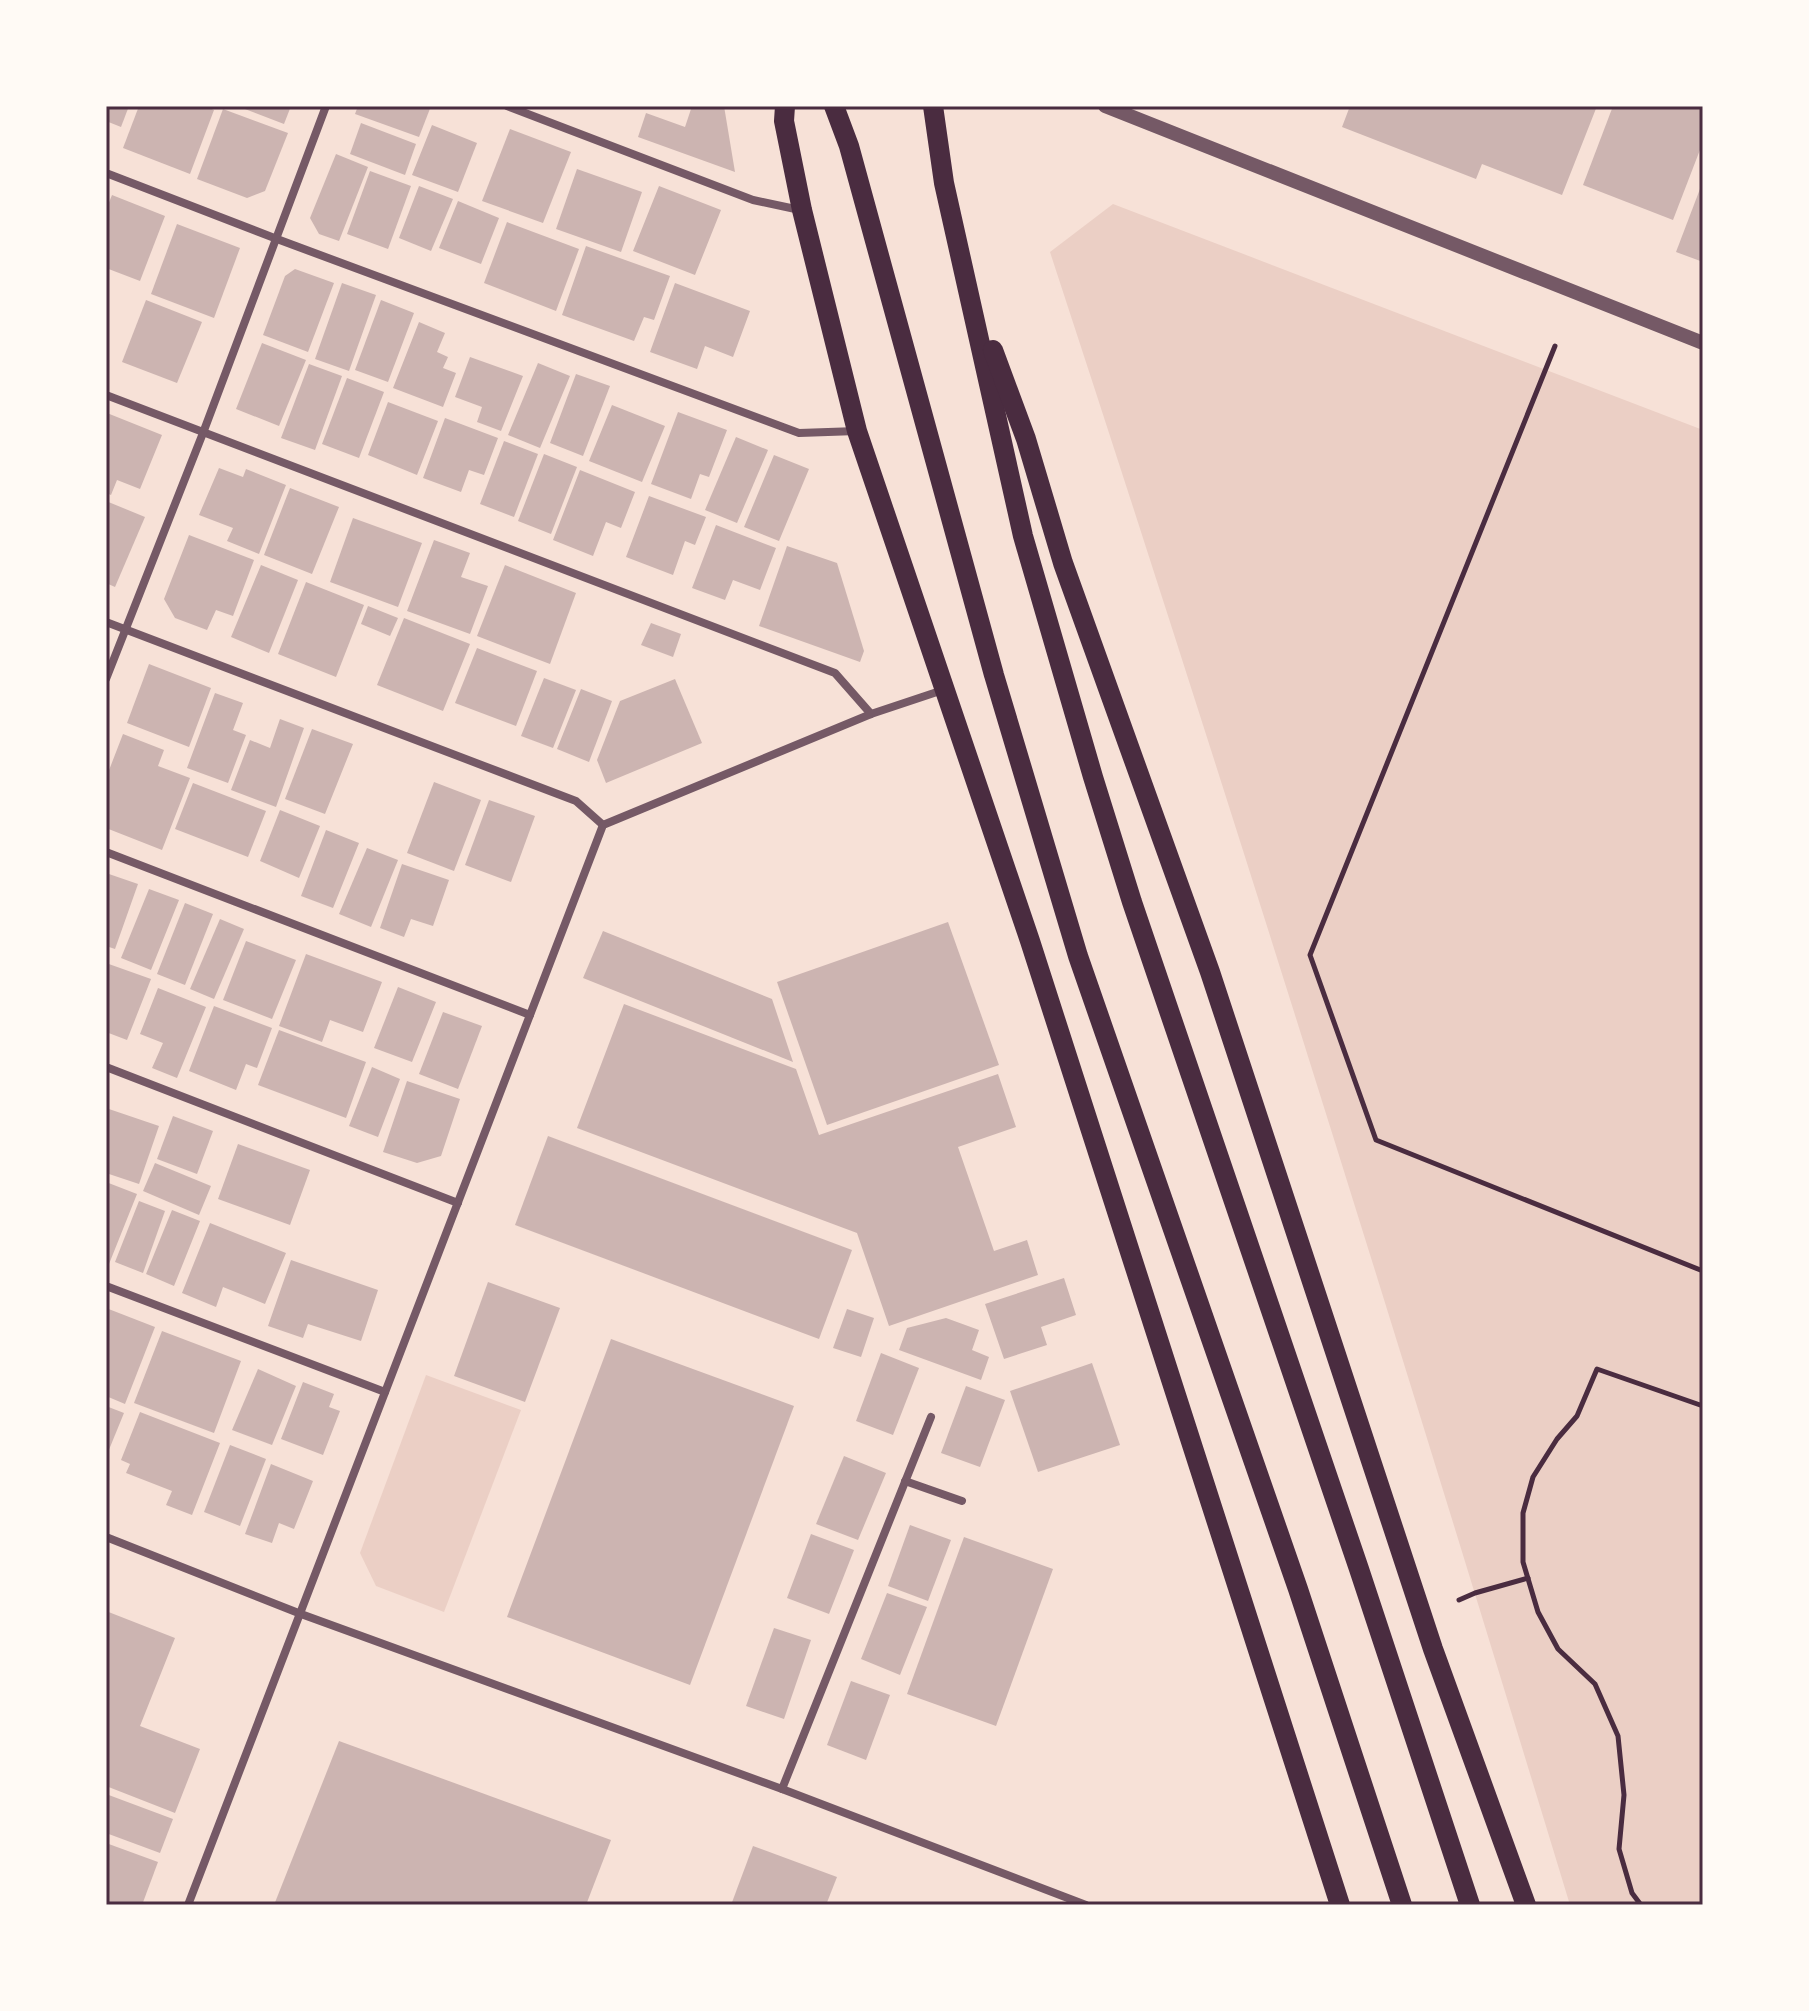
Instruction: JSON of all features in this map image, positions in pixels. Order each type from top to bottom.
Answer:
[{"type":"main road","points":[[785,106],[784,121],[802,210],[857,431],[1030,941],[1340,1905]]},
{"type":"main road","points":[[834,106],[849,146],[994,675],[1078,956],[1298,1589],[1402,1905]]},
{"type":"main road","points":[[933,106],[944,183],[1023,536],[1093,777],[1132,902],[1470,1905]]},
{"type":"main road","points":[[966,279],[1026,439],[1063,563],[1210,972],[1433,1649],[1526,1905]]},
{"type":"street","points":[[106,679],[326,106]]},
{"type":"street","points":[[507,106],[753,200],[802,210]]},
{"type":"street","points":[[1105,106],[1703,343]]},
{"type":"street","points":[[106,173],[799,433],[857,431]]},
{"type":"street","points":[[106,395],[835,673],[871,714]]},
{"type":"street","points":[[106,622],[576,801],[603,825]]},
{"type":"street","points":[[188,1905],[603,825],[871,714],[944,689]]},
{"type":"street","points":[[106,852],[530,1015]]},
{"type":"street","points":[[106,1067],[458,1203]]},
{"type":"street","points":[[106,1286],[385,1392]]},
{"type":"street","points":[[782,1789],[931,1417]]},
{"type":"street","points":[[905,1481],[962,1501]]},
{"type":"street","points":[[106,1537],[301,1614],[782,1789],[1086,1905]]},
{"type":"path","points":[[1555,346],[1310,955],[1376,1140],[1703,1271]]},
{"type":"path","points":[[1641,1905],[1632,1893],[1619,1849],[1624,1795],[1618,1736],[1595,1684],[1558,1649],[1538,1612],[1523,1562],[1523,1513],[1533,1477],[1557,1439],[1577,1416],[1597,1369],[1703,1406]]},
{"type":"path","points":[[1459,1600],[1528,1578]]},
{"type":"shaded area","points":[[1113,204],[1703,430],[1703,1905],[1570,1905],[1314,1077],[1050,252]]},
{"type":"shaded area","points":[[426,1375],[521,1410],[444,1612],[376,1586],[360,1553]]},
{"type":"building","points":[[106,106],[129,106],[121,127],[106,121]]},
{"type":"building","points":[[139,106],[205,106],[214,110],[190,174],[123,148]]},
{"type":"building","points":[[237,106],[291,106],[284,124]]},
{"type":"building","points":[[358,106],[431,106],[419,137],[355,114]]},
{"type":"building","points":[[692,106],[724,106],[735,172],[638,137],[646,113],[685,127]]},
{"type":"building","points":[[1350,106],[1597,106],[1562,195],[1482,164],[1476,179],[1342,127]]},
{"type":"building","points":[[1613,106],[1703,106],[1703,142],[1673,220],[1583,185]]},
{"type":"building","points":[[223,109],[288,133],[265,191],[247,198],[197,179]]},
{"type":"building","points":[[361,123],[416,144],[405,175],[350,154]]},
{"type":"building","points":[[432,125],[477,143],[458,192],[412,175]]},
{"type":"building","points":[[510,129],[571,152],[543,223],[482,201]]},
{"type":"building","points":[[336,154],[368,167],[339,241],[319,234],[310,218]]},
{"type":"building","points":[[577,169],[642,192],[621,252],[556,229]]},
{"type":"building","points":[[370,171],[411,186],[388,249],[347,234]]},
{"type":"building","points":[[1703,181],[1703,262],[1676,252]]},
{"type":"building","points":[[419,186],[453,199],[431,251],[399,238]]},
{"type":"building","points":[[659,186],[721,210],[695,275],[633,251]]},
{"type":"building","points":[[112,195],[165,216],[140,281],[106,268],[106,210]]},
{"type":"building","points":[[458,201],[499,218],[481,264],[439,248]]},
{"type":"building","points":[[507,222],[579,249],[556,311],[484,283]]},
{"type":"building","points":[[177,224],[240,248],[214,318],[151,294]]},
{"type":"building","points":[[586,246],[670,276],[654,320],[644,317],[634,341],[562,315]]},
{"type":"building","points":[[295,269],[334,283],[308,352],[263,335],[285,276]]},
{"type":"building","points":[[342,283],[376,295],[349,371],[315,359]]},
{"type":"building","points":[[675,283],[750,311],[733,357],[705,346],[697,369],[650,352]]},
{"type":"building","points":[[146,300],[202,322],[177,383],[122,362]]},
{"type":"building","points":[[381,300],[414,313],[388,382],[355,370]]},
{"type":"building","points":[[419,322],[445,333],[437,352],[448,357],[443,368],[456,373],[443,407],[393,388]]},
{"type":"building","points":[[262,343],[306,360],[279,426],[236,409]]},
{"type":"building","points":[[470,357],[523,376],[501,431],[477,422],[482,407],[455,397]]},
{"type":"building","points":[[538,363],[570,376],[540,448],[508,435]]},
{"type":"building","points":[[309,364],[342,376],[315,450],[281,438]]},
{"type":"building","points":[[576,374],[610,386],[583,456],[550,443]]},
{"type":"building","points":[[347,378],[384,392],[359,458],[322,444]]},
{"type":"building","points":[[388,402],[438,421],[417,475],[368,455]]},
{"type":"building","points":[[612,405],[665,426],[642,482],[589,461]]},
{"type":"building","points":[[678,412],[727,430],[709,477],[700,474],[691,499],[651,484]]},
{"type":"building","points":[[107,413],[162,435],[140,489],[117,480],[111,495],[106,493]]},
{"type":"building","points":[[445,418],[498,438],[484,475],[469,470],[461,492],[423,478]]},
{"type":"building","points":[[736,437],[768,450],[737,523],[705,510]]},
{"type":"building","points":[[504,441],[538,454],[514,517],[480,504]]},
{"type":"building","points":[[544,454],[577,467],[551,534],[518,521]]},
{"type":"building","points":[[774,455],[809,469],[779,541],[744,527]]},
{"type":"building","points":[[219,468],[243,477],[246,469],[286,485],[259,554],[227,541],[233,528],[199,515]]},
{"type":"building","points":[[580,470],[635,492],[621,528],[606,522],[593,556],[553,540]]},
{"type":"building","points":[[290,488],[339,507],[312,574],[264,555]]},
{"type":"building","points":[[649,496],[706,517],[695,545],[685,541],[673,575],[626,557]]},
{"type":"building","points":[[106,501],[145,517],[115,587],[106,583]]},
{"type":"building","points":[[353,518],[422,543],[398,607],[330,582]]},
{"type":"building","points":[[716,525],[776,548],[760,590],[733,580],[725,600],[692,588]]},
{"type":"building","points":[[189,535],[254,560],[233,616],[216,610],[207,630],[175,618],[164,599]]},
{"type":"building","points":[[434,540],[470,553],[461,577],[488,586],[470,634],[407,611]]},
{"type":"building","points":[[787,546],[837,563],[864,651],[860,662],[759,626]]},
{"type":"building","points":[[261,565],[298,580],[269,653],[231,637]]},
{"type":"building","points":[[505,565],[576,593],[550,664],[477,636]]},
{"type":"building","points":[[306,582],[364,605],[336,677],[278,654]]},
{"type":"building","points":[[368,606],[398,618],[390,636],[361,624]]},
{"type":"building","points":[[404,618],[470,644],[443,711],[377,685]]},
{"type":"building","points":[[651,623],[681,634],[673,657],[641,645]]},
{"type":"building","points":[[477,648],[537,671],[516,726],[455,703]]},
{"type":"building","points":[[149,664],[211,688],[189,747],[127,723]]},
{"type":"building","points":[[544,678],[576,690],[553,748],[521,736]]},
{"type":"building","points":[[675,679],[702,743],[606,783],[597,760],[620,701]]},
{"type":"building","points":[[581,689],[612,701],[589,762],[557,749]]},
{"type":"building","points":[[215,693],[243,703],[233,730],[246,735],[228,783],[187,768]]},
{"type":"building","points":[[280,719],[304,728],[276,807],[231,790],[250,740],[270,748]]},
{"type":"building","points":[[312,729],[353,744],[325,814],[285,799]]},
{"type":"building","points":[[123,734],[164,750],[158,766],[190,778],[162,850],[106,828],[106,778]]},
{"type":"building","points":[[434,782],[481,800],[454,871],[407,853]]},
{"type":"building","points":[[193,783],[266,811],[248,857],[175,829]]},
{"type":"building","points":[[489,800],[535,816],[511,882],[465,865]]},
{"type":"building","points":[[280,810],[320,826],[299,878],[260,861]]},
{"type":"building","points":[[326,830],[359,843],[333,908],[301,896]]},
{"type":"building","points":[[367,848],[398,860],[371,927],[339,914]]},
{"type":"building","points":[[402,864],[449,880],[433,926],[411,919],[404,937],[380,928]]},
{"type":"building","points":[[106,873],[138,884],[115,949],[106,946]]},
{"type":"building","points":[[149,889],[179,900],[151,970],[121,958]]},
{"type":"building","points":[[185,903],[213,914],[185,985],[157,974]]},
{"type":"building","points":[[220,919],[244,929],[214,999],[190,989]]},
{"type":"building","points":[[948,922],[999,1065],[827,1125],[777,982]]},
{"type":"building","points":[[603,931],[772,999],[793,1062],[583,978]]},
{"type":"building","points":[[246,941],[296,960],[272,1019],[223,1000]]},
{"type":"building","points":[[306,954],[382,982],[363,1032],[330,1020],[322,1042],[279,1026]]},
{"type":"building","points":[[106,963],[151,979],[127,1040],[106,1032]]},
{"type":"building","points":[[398,987],[436,1002],[412,1062],[374,1048]]},
{"type":"building","points":[[158,988],[206,1007],[177,1078],[152,1068],[163,1043],[140,1034]]},
{"type":"building","points":[[624,1004],[796,1069],[819,1135],[998,1074],[1016,1127],[958,1147],[994,1251],[1027,1240],[1038,1275],[889,1326],[857,1233],[577,1128]]},
{"type":"building","points":[[214,1006],[272,1028],[257,1068],[246,1064],[236,1090],[189,1071]]},
{"type":"building","points":[[443,1012],[482,1026],[458,1089],[419,1074]]},
{"type":"building","points":[[279,1030],[366,1062],[346,1118],[258,1085]]},
{"type":"building","points":[[372,1067],[400,1079],[378,1137],[349,1126]]},
{"type":"building","points":[[407,1081],[460,1099],[441,1156],[417,1163],[383,1152]]},
{"type":"building","points":[[106,1108],[159,1126],[139,1184],[106,1173]]},
{"type":"building","points":[[173,1116],[213,1131],[197,1174],[157,1159]]},
{"type":"building","points":[[548,1136],[852,1250],[819,1339],[515,1225]]},
{"type":"building","points":[[238,1144],[310,1170],[290,1225],[218,1199]]},
{"type":"building","points":[[155,1163],[211,1186],[199,1215],[143,1191]]},
{"type":"building","points":[[106,1182],[137,1194],[109,1264],[106,1263]]},
{"type":"building","points":[[139,1201],[165,1211],[143,1273],[115,1262]]},
{"type":"building","points":[[172,1210],[200,1221],[174,1286],[146,1274]]},
{"type":"building","points":[[210,1223],[286,1253],[265,1304],[223,1287],[216,1307],[182,1293]]},
{"type":"building","points":[[291,1260],[378,1290],[361,1341],[308,1324],[303,1338],[268,1326]]},
{"type":"building","points":[[1064,1278],[1076,1315],[1041,1327],[1047,1345],[1004,1359],[985,1304]]},
{"type":"building","points":[[488,1282],[560,1308],[525,1402],[454,1376]]},
{"type":"building","points":[[106,1308],[155,1327],[125,1404],[106,1396]]},
{"type":"building","points":[[847,1309],[874,1318],[861,1357],[833,1348]]},
{"type":"building","points":[[946,1318],[979,1330],[972,1350],[989,1357],[981,1380],[899,1350],[907,1328]]},
{"type":"building","points":[[162,1331],[241,1361],[214,1433],[134,1403]]},
{"type":"building","points":[[611,1339],[794,1406],[690,1685],[507,1617]]},
{"type":"building","points":[[881,1353],[919,1368],[893,1435],[856,1421]]},
{"type":"building","points":[[1092,1363],[1120,1445],[1038,1472],[1010,1391]]},
{"type":"building","points":[[258,1369],[296,1386],[272,1445],[232,1430]]},
{"type":"building","points":[[303,1382],[334,1394],[329,1407],[340,1411],[323,1455],[281,1439]]},
{"type":"building","points":[[966,1386],[1005,1400],[980,1467],[941,1453]]},
{"type":"building","points":[[106,1406],[124,1413],[106,1457]]},
{"type":"building","points":[[140,1412],[220,1443],[192,1515],[166,1505],[172,1491],[126,1473],[130,1464],[121,1460]]},
{"type":"building","points":[[230,1445],[266,1459],[240,1526],[204,1512]]},
{"type":"building","points":[[844,1456],[886,1473],[858,1540],[816,1524]]},
{"type":"building","points":[[271,1464],[313,1481],[294,1529],[279,1523],[272,1543],[245,1534]]},
{"type":"building","points":[[910,1525],[951,1540],[928,1601],[888,1586]]},
{"type":"building","points":[[811,1534],[854,1550],[829,1614],[787,1598]]},
{"type":"building","points":[[964,1537],[1053,1569],[996,1726],[907,1694]]},
{"type":"building","points":[[887,1593],[927,1607],[900,1675],[861,1659]]},
{"type":"building","points":[[106,1611],[175,1638],[140,1726],[200,1749],[175,1813],[106,1786]]},
{"type":"building","points":[[774,1628],[811,1640],[784,1719],[746,1706]]},
{"type":"building","points":[[851,1681],[890,1695],[866,1760],[827,1745]]},
{"type":"building","points":[[339,1741],[611,1840],[586,1905],[274,1905]]},
{"type":"building","points":[[106,1794],[173,1819],[160,1853],[106,1833]]},
{"type":"building","points":[[106,1843],[158,1862],[142,1905],[106,1905]]},
{"type":"building","points":[[753,1846],[837,1877],[826,1905],[731,1905]]}]
